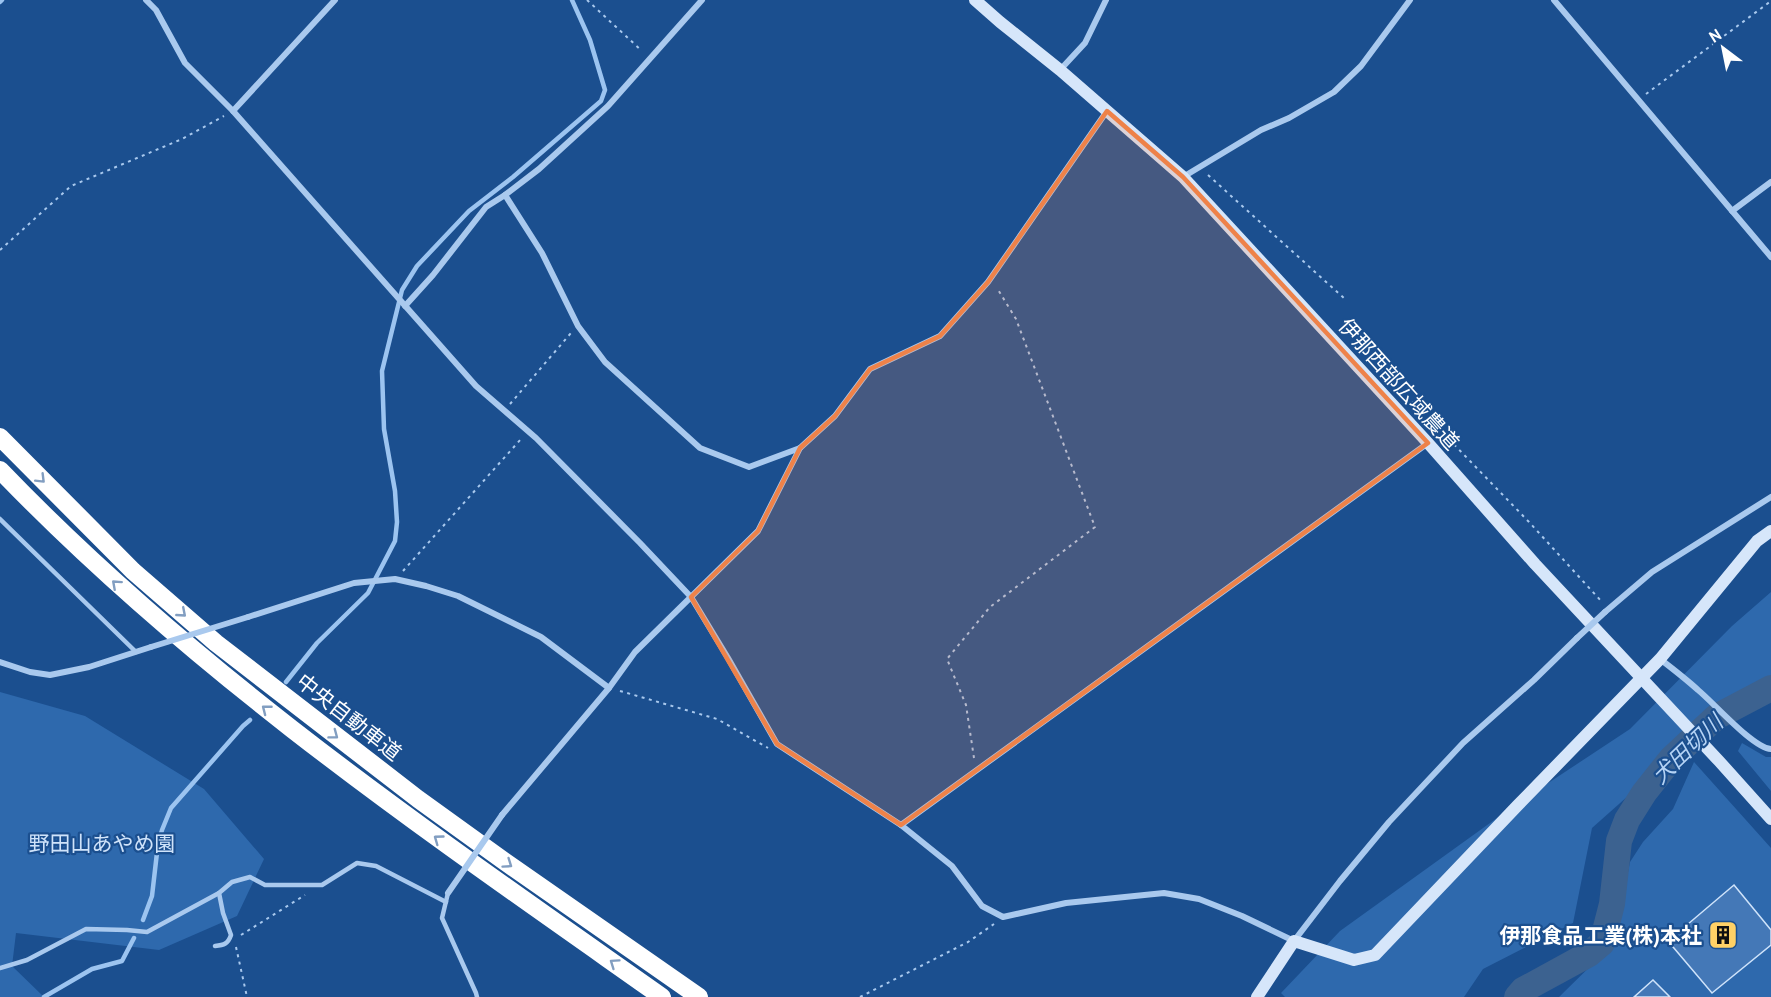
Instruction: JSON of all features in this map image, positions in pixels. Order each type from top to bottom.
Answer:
[{"type":"highway","name":"中央自動車道","points":[[0,437],[133,571],[216,643],[418,799],[699,997]]},
{"type":"highway","name":"中央自動車道","points":[[0,470],[40,512],[118,585],[220,673],[405,815],[662,997]]},
{"type":"street","points":[[146,0],[156,10],[185,63],[233,111],[476,386],[528,431],[691,597],[777,744],[901,825],[952,866],[982,906],[1003,917],[1066,903],[1164,892],[1199,899],[1242,916],[1294,941],[1354,960],[1374,955],[1660,659],[1757,541],[1771,531]]},
{"type":"street","points":[[233,111],[335,0]]},
{"type":"street","points":[[405,306],[433,275],[486,207],[539,168],[608,106],[702,0]]},
{"type":"street","name":"伊那西部広域農道","points":[[975,0],[1183,177],[1535,564],[1719,760],[1771,819]]},
{"type":"street","points":[[1060,70],[1085,43],[1106,0]]},
{"type":"street","points":[[1183,177],[1261,130],[1289,118],[1334,92],[1360,66],[1410,0]]},
{"type":"street","points":[[1554,0],[1771,257]]},
{"type":"street","points":[[448,893],[502,815],[609,688],[634,652],[758,531],[800,448],[835,416],[870,369],[940,336],[991,278],[1107,111]]},
{"type":"street","points":[[1732,211],[1771,182]]},
{"type":"street","points":[[505,195],[542,253],[578,326],[605,362],[700,448],[749,467],[800,448]]},
{"type":"street","points":[[901,825],[1428,444]]},
{"type":"street","points":[[1257,997],[1294,941],[1340,881],[1389,822],[1463,743],[1534,680],[1607,610],[1652,572],[1771,497]]},
{"type":"street","points":[[0,662],[30,672],[50,675],[89,667],[354,583],[395,579],[458,596],[541,637],[609,688]]},
{"type":"street","points":[[1660,659],[1750,738],[1764,749],[1771,750]]},
{"type":"lane","points":[[0,519],[136,652]]},
{"type":"lane","points":[[0,968],[27,960],[86,929],[147,932],[219,893],[232,882],[250,877],[265,885],[322,885],[357,863],[376,866],[446,902]]},
{"type":"lane","points":[[215,946],[224,945],[229,941],[231,935],[219,893]]},
{"type":"lane","points":[[448,893],[442,918],[477,997]]},
{"type":"path","points":[[587,0],[650,58]]},
{"type":"path","points":[[1639,100],[1771,2]]},
{"type":"path","points":[[0,250],[71,186],[182,139],[233,111]]},
{"type":"path","points":[[1199,167],[1346,300]]},
{"type":"path","points":[[976,770],[966,705],[947,658],[990,607],[1095,527],[1016,319],[991,278]]},
{"type":"path","points":[[505,411],[578,326]]},
{"type":"path","points":[[1370,380],[1382,370],[1529,522],[1607,610]]},
{"type":"path","points":[[395,579],[528,431]]},
{"type":"path","points":[[609,688],[717,719],[778,754],[782,747]]},
{"type":"path","points":[[236,939],[322,885]]},
{"type":"path","points":[[860,997],[968,942],[1003,917]]},
{"type":"path","points":[[235,944],[247,997]]},
{"type":"highlighted area","points":[[1107,111],[1183,177],[1428,443],[901,825],[777,744],[691,597],[758,531],[800,448],[835,416],[870,369],[940,336],[988,282]]},
{"type":"green space","points":[[1771,592],[1771,682],[1682,748],[1592,828],[1573,923],[1483,969],[1464,997],[1285,997],[1281,993],[1340,931],[1515,805],[1630,729],[1732,626]]},
{"type":"green space","name":"野田山あやめ園","points":[[0,692],[85,716],[204,789],[264,859],[237,916],[159,950],[16,933],[12,966],[44,997],[0,997]]},
{"type":"green space","points":[[1742,743],[1766,757],[1771,757],[1771,791],[1738,751]]},
{"type":"green space","points":[[1694,762],[1771,848],[1771,997],[1559,997],[1614,943],[1630,862],[1643,842],[1673,809]]},
{"type":"building","name":"伊那食品工業(株)本社","points":[[1734,885],[1771,930],[1771,945],[1712,993],[1668,941]]},
{"type":"building","points":[[1653,980],[1670,997],[1634,997]]},
{"type":"waterway","points":[[286,682],[317,643],[368,593],[395,541],[397,522],[395,491],[384,429],[382,371],[402,290],[417,266],[469,211],[513,177],[601,101],[605,90],[590,40],[572,0]]},
{"type":"waterway","name":"犬田切川","points":[[1517,997],[1523,990],[1589,954],[1602,943],[1612,904],[1619,841],[1627,820],[1644,793],[1671,759],[1716,717],[1771,688]]},
{"type":"waterway","points":[[143,920],[152,896],[158,844],[171,808],[250,720]]},
{"type":"waterway","points":[[44,997],[92,969],[122,961],[134,938]]},
{"type":"place","name":"伊那食品工業(株)本社","points":[[1723,935]]}]
